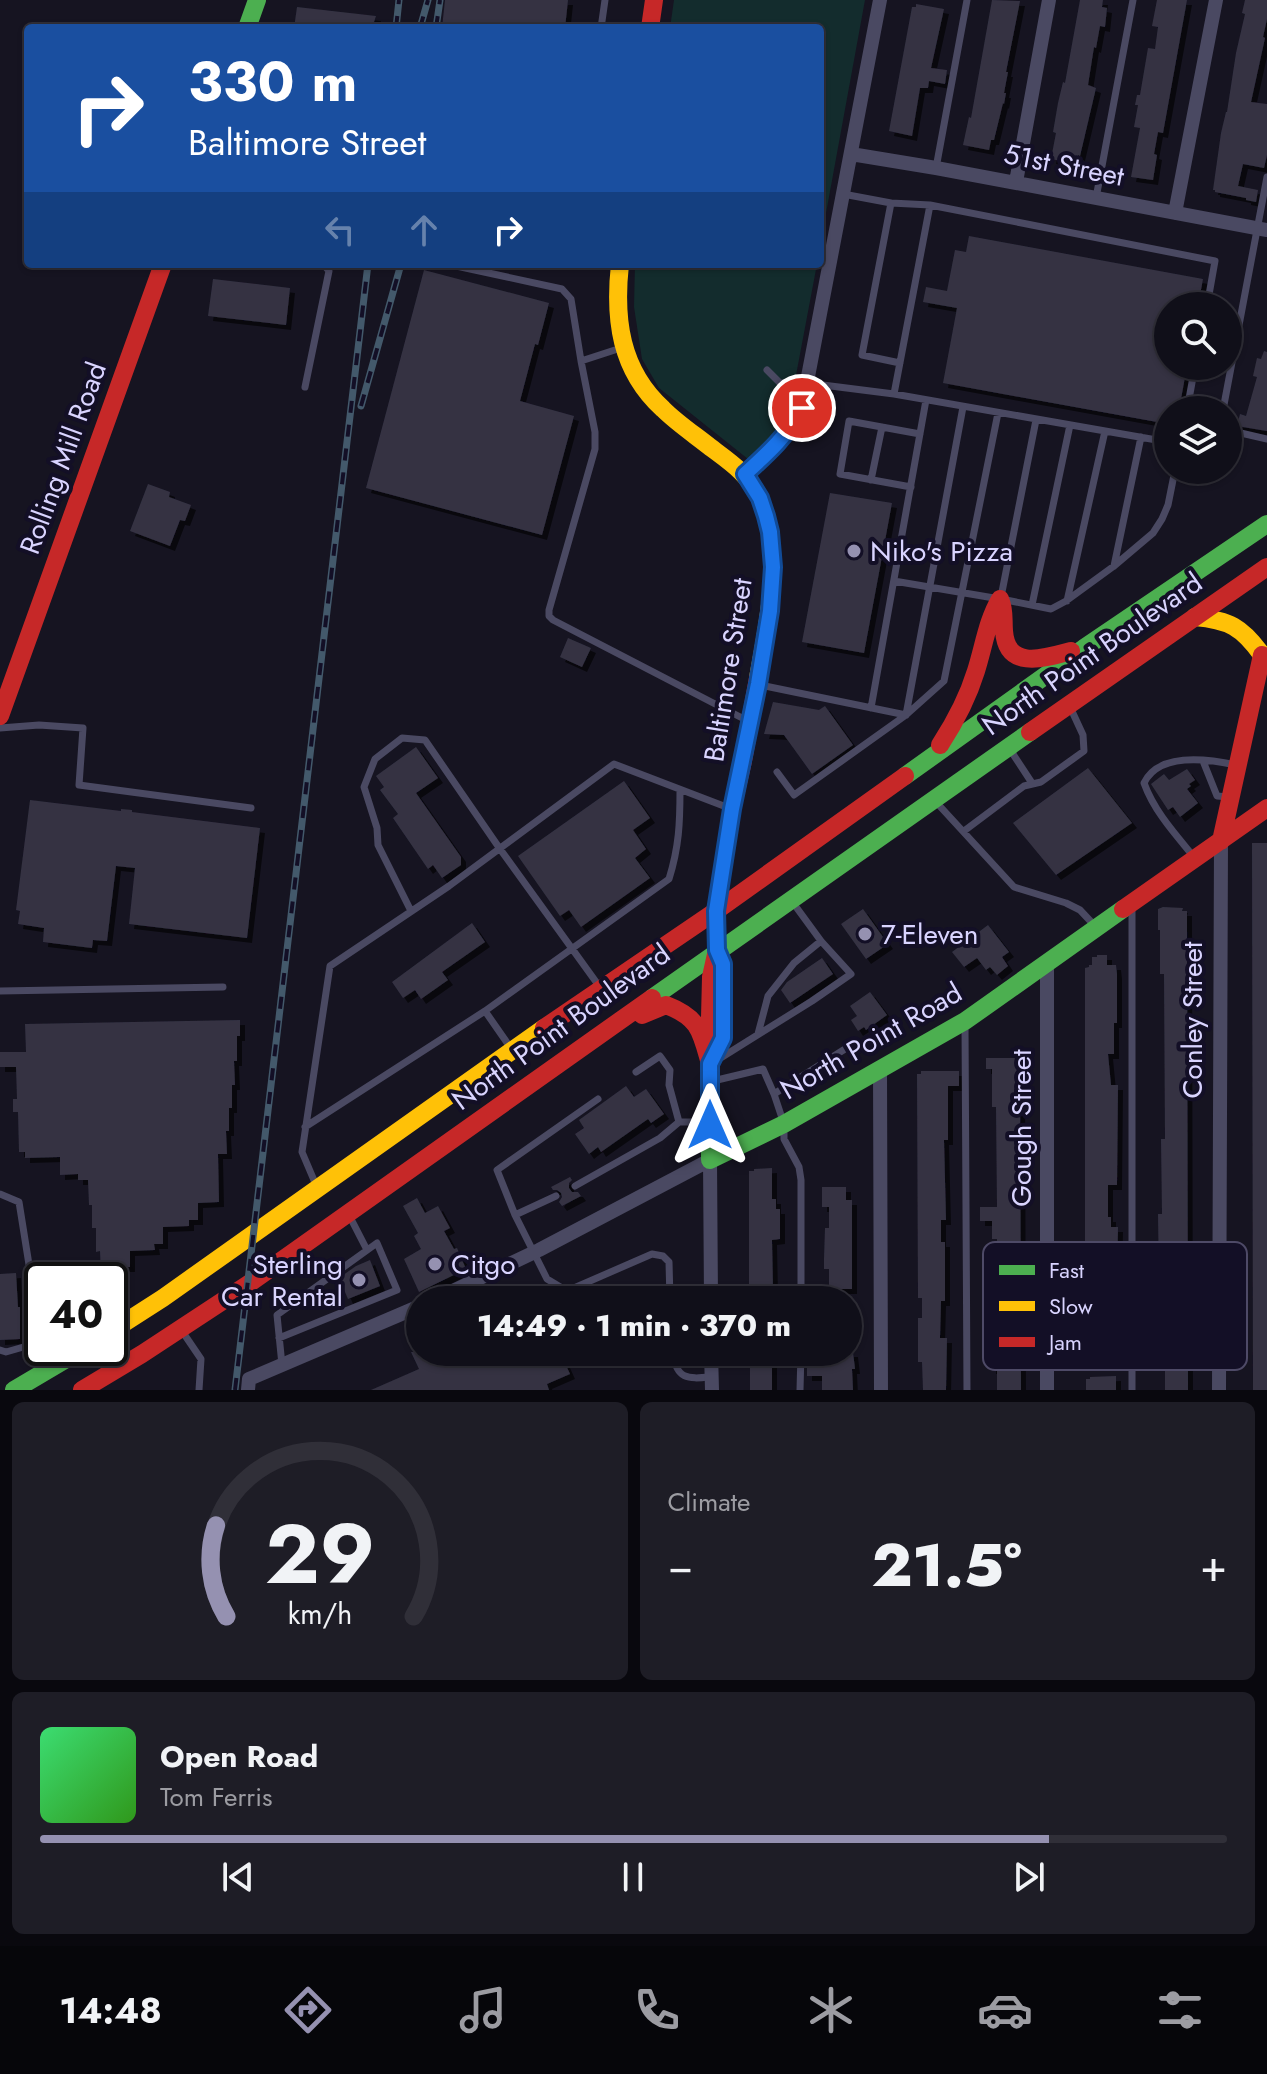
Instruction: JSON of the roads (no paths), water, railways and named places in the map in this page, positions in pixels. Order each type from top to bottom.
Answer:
[{"type":"main road","points":[[248,24],[257,0]]},
{"type":"main road","points":[[651,24],[654,0]]},
{"type":"main road","name":"Rolling Mill Road","points":[[0,716],[162,268]]},
{"type":"main road","points":[[619,268],[617,313],[623,347],[639,380],[662,409],[745,474]]},
{"type":"main road","name":"Baltimore Street","points":[[710,1160],[709,1039],[711,977],[717,950],[716,911],[770,611],[770,532],[760,498],[745,474]]},
{"type":"main road","name":"North Point Boulevard","points":[[128,1320],[601,988],[716,911],[1084,648],[1267,524]]},
{"type":"main road","name":"North Point Boulevard","points":[[82,1390],[181,1329],[1267,567]]},
{"type":"main road","points":[[1000,599],[1007,614],[1004,631],[1009,648],[1024,660],[1037,660],[1084,648]]},
{"type":"main road","points":[[935,754],[955,721],[976,673],[991,613],[1000,599]]},
{"type":"main road","points":[[1195,617],[1230,623],[1265,646]]},
{"type":"main road","name":"Conley Street","points":[[1221,841],[1265,646]]},
{"type":"main road","name":"North Point Road","points":[[710,1160],[784,1124],[965,1021],[1267,808]]},
{"type":"main road","points":[[588,1044],[666,1005],[687,1013],[696,1021],[710,1073]]},
{"type":"main road","points":[[14,1390],[55,1366]]},
{"type":"street","points":[[745,474],[783,438],[802,408],[880,0]]},
{"type":"street","points":[[1016,182],[1049,0]]},
{"type":"street","points":[[1175,213],[1216,0]]},
{"type":"street","name":"51st Street","points":[[851,154],[1262,229]]},
{"type":"street","name":"Conley Street","points":[[1220,1242],[1221,841]]},
{"type":"street","name":"Gough Street","points":[[1047,962],[1047,1242]]},
{"type":"street","points":[[880,1070],[881,1390]]},
{"type":"street","name":"North Point Road","points":[[463,1286],[710,1160]]},
{"type":"street","name":"Baltimore Street","points":[[710,1160],[711,1286]]},
{"type":"street","points":[[248,1385],[282,1365],[406,1312]]},
{"type":"street","name":"Conley Street","points":[[1219,1370],[1219,1390]]},
{"type":"lane","points":[[602,24],[605,0]]},
{"type":"lane","points":[[936,168],[967,0]]},
{"type":"lane","points":[[1096,198],[1133,0]]},
{"type":"lane","points":[[1226,396],[1262,229],[1267,177]]},
{"type":"lane","points":[[843,194],[891,203],[930,205],[1215,261],[1209,292]]},
{"type":"lane","points":[[891,203],[862,355],[900,363]]},
{"type":"lane","points":[[894,394],[930,205]]},
{"type":"lane","points":[[305,387],[329,271],[326,268]]},
{"type":"lane","points":[[465,268],[562,289],[571,299],[595,432],[595,449],[549,616],[750,723]]},
{"type":"lane","points":[[581,361],[623,347]]},
{"type":"lane","points":[[767,370],[780,383],[807,383],[894,394],[1154,439]]},
{"type":"lane","points":[[871,708],[926,400]]},
{"type":"lane","points":[[906,715],[963,407]]},
{"type":"lane","points":[[777,772],[794,795],[906,715],[944,681],[998,413]]},
{"type":"lane","points":[[1000,599],[1036,420]]},
{"type":"lane","points":[[911,487],[840,474],[849,421],[920,434]]},
{"type":"lane","points":[[1032,605],[1070,425]]},
{"type":"lane","points":[[871,480],[882,427]]},
{"type":"lane","points":[[1066,601],[1105,431]]},
{"type":"lane","points":[[1242,433],[1267,439]]},
{"type":"lane","points":[[1114,566],[1141,437]]},
{"type":"lane","points":[[894,581],[1051,609],[1114,566],[1153,533],[1168,505],[1172,484]]},
{"type":"lane","points":[[758,684],[906,715]]},
{"type":"lane","points":[[964,831],[1024,786],[1037,782],[1084,751],[1083,735],[1069,705]]},
{"type":"lane","points":[[0,728],[39,725],[83,728],[79,785],[251,808]]},
{"type":"lane","points":[[411,911],[378,845],[377,828],[364,787],[375,759],[402,738],[425,740],[601,988]]},
{"type":"lane","points":[[1009,747],[1037,782]]},
{"type":"lane","points":[[1196,859],[1166,823],[1144,783],[1148,775],[1170,760],[1238,765]]},
{"type":"lane","points":[[1203,761],[1217,796],[1231,798]]},
{"type":"lane","points":[[317,1188],[302,1152],[330,966],[500,849],[614,764],[732,809]]},
{"type":"lane","points":[[305,1127],[485,1011],[669,879],[677,854],[680,790]]},
{"type":"lane","points":[[934,799],[1014,887],[1066,903],[1080,910],[1096,928]]},
{"type":"lane","points":[[710,1073],[758,1034],[851,974],[821,941],[790,899]]},
{"type":"lane","points":[[1132,902],[1132,1242]]},
{"type":"lane","points":[[758,1034],[768,996],[794,963],[821,941]]},
{"type":"lane","points":[[0,991],[223,987]]},
{"type":"lane","points":[[485,1011],[512,1050]]},
{"type":"lane","points":[[965,1021],[967,1390]]},
{"type":"lane","points":[[774,1094],[845,1049]]},
{"type":"lane","points":[[636,1072],[660,1056],[670,1070],[669,1085],[679,1122]]},
{"type":"lane","points":[[710,1073],[763,1069],[774,1094],[784,1124],[784,1139],[799,1167],[801,1180],[801,1286]]},
{"type":"lane","points":[[559,1286],[547,1279],[515,1215],[497,1170],[598,1099]]},
{"type":"lane","points":[[575,1186],[660,1138],[679,1122],[710,1122]]},
{"type":"lane","points":[[0,1194],[19,1202],[29,1262]]},
{"type":"lane","points":[[515,1215],[556,1196]]},
{"type":"lane","points":[[348,1213],[367,1250]]},
{"type":"lane","points":[[279,1338],[397,1290],[377,1243],[277,1315],[279,1338],[282,1365]]},
{"type":"lane","points":[[578,1286],[652,1254],[663,1256],[669,1262],[670,1286]]},
{"type":"lane","points":[[181,1329],[201,1359],[199,1390]]},
{"type":"lane","points":[[0,1350],[24,1349]]},
{"type":"lane","points":[[46,1366],[47,1371]]},
{"type":"lane","points":[[676,1366],[690,1379],[712,1383]]},
{"type":"lane","points":[[800,1390],[801,1366]]},
{"type":"railway","points":[[396,24],[399,0]]},
{"type":"railway","points":[[421,24],[428,0]]},
{"type":"railway","points":[[437,24],[440,0]]},
{"type":"railway","points":[[235,1390],[368,268]]},
{"type":"railway","points":[[361,406],[400,268]]},
{"type":"place","name":"Niko's Pizza","points":[[854,551]]},
{"type":"place","name":"7-Eleven","points":[[865,934]]},
{"type":"place","name":"Citgo","points":[[435,1264]]},
{"type":"place","name":"Sterling Car Rental","points":[[359,1280]]}]
